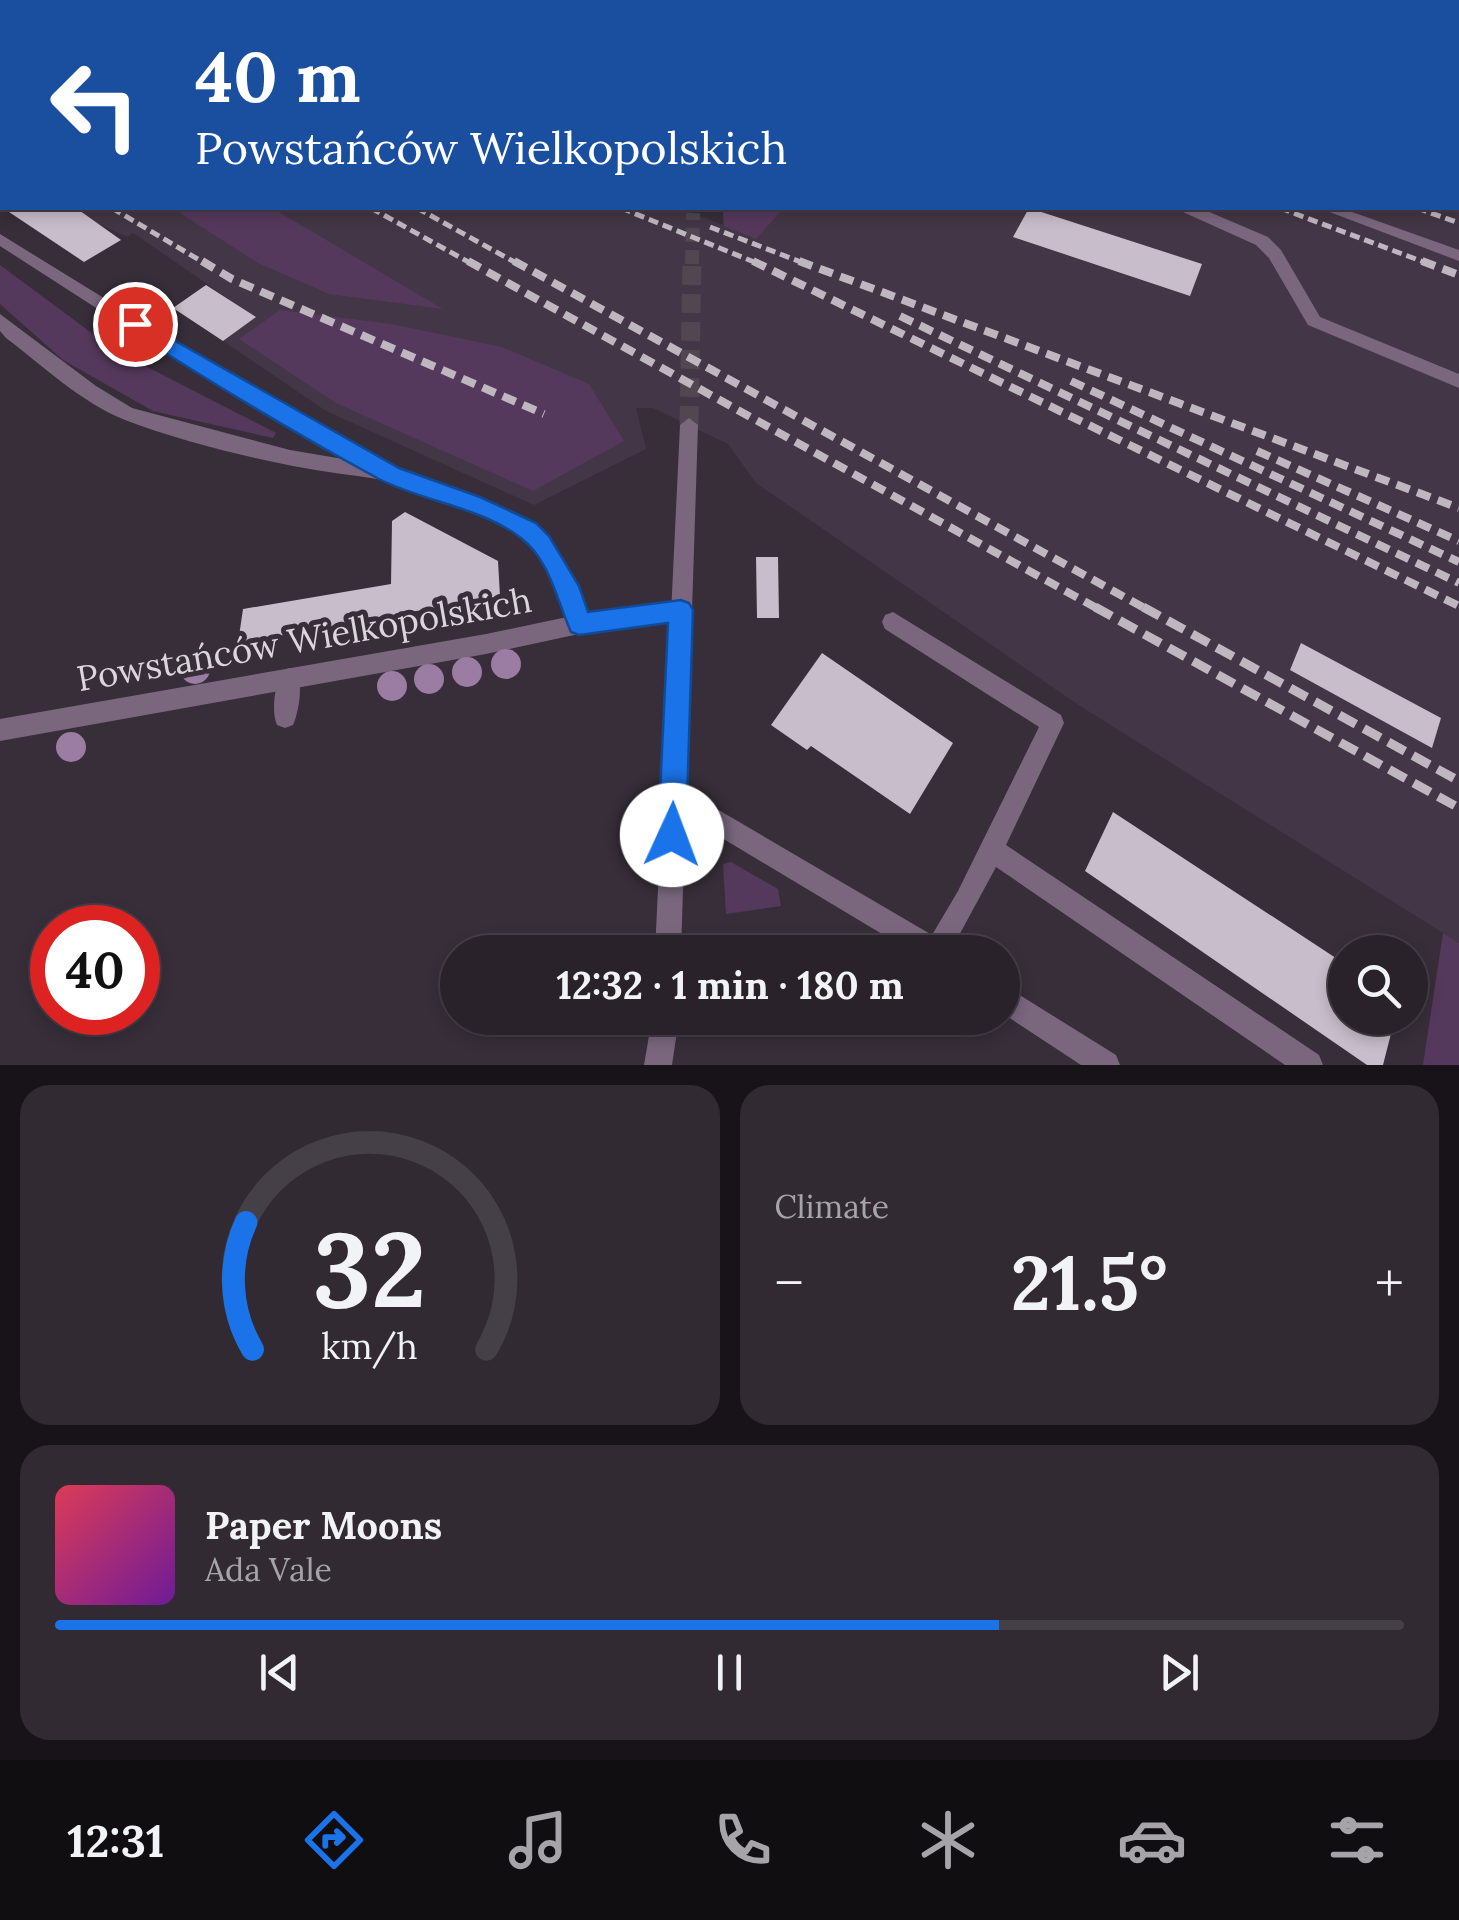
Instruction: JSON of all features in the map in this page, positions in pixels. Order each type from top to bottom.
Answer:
[{"type":"street","points":[[1192,210],[1262,241],[1281,264],[1314,321],[1459,381]]},
{"type":"street","points":[[1333,210],[1459,256]]},
{"type":"street","points":[[0,238],[200,366],[391,475]]},
{"type":"street","points":[[0,320],[43,357],[126,412],[163,426],[290,458],[391,475],[472,503],[528,530],[541,543],[571,593],[579,624]]},
{"type":"street","points":[[669,935],[689,425]]},
{"type":"street","name":"Powstańców Wielkopolskich","points":[[0,730],[579,624],[681,610]]},
{"type":"street","points":[[893,622],[1053,723],[992,850],[945,935]]},
{"type":"street","points":[[286,717],[289,679]]},
{"type":"street","points":[[673,796],[907,935]]},
{"type":"street","points":[[992,850],[1309,1065]]},
{"type":"street","points":[[1020,1009],[1106,1065]]},
{"type":"street","points":[[658,1065],[668,1035]]},
{"type":"street","points":[[674,1035],[676,1065]]},
{"type":"shaded area","points":[[68,210],[686,210],[723,225],[723,210],[1459,210],[1459,943],[1080,706],[756,483],[728,444],[653,408],[636,408],[646,449],[534,505],[326,411],[223,341],[255,317],[133,233],[127,237]]},
{"type":"shaded area","points":[[175,210],[275,210],[443,309],[329,294],[258,263]]},
{"type":"shaded area","points":[[723,210],[782,210],[756,239],[724,226]]},
{"type":"shaded area","points":[[0,265],[116,351],[276,433],[273,438],[153,411],[63,360],[0,304]]},
{"type":"shaded area","points":[[280,310],[391,324],[502,347],[589,384],[624,441],[533,491],[336,403],[239,339]]},
{"type":"shaded area","points":[[731,862],[778,889],[781,906],[726,914],[723,864]]},
{"type":"shaded area","points":[[1443,933],[1459,943],[1459,1065],[1423,1065]]},
{"type":"building","points":[[6,210],[79,210],[121,240],[84,262]]},
{"type":"building","points":[[1028,210],[1035,210],[1202,264],[1190,296],[1013,237]]},
{"type":"building","points":[[206,285],[256,317],[223,341],[173,308]]},
{"type":"building","points":[[405,512],[498,561],[500,596],[238,643],[243,609],[391,584],[392,521]]},
{"type":"building","points":[[756,557],[778,557],[779,618],[757,618]]},
{"type":"building","points":[[1301,643],[1441,718],[1432,748],[1290,670]]},
{"type":"building","points":[[822,653],[953,743],[910,814],[811,746],[807,750],[771,725]]},
{"type":"building","points":[[1113,812],[1328,953],[1328,1035],[1391,1035],[1383,1065],[1367,1065],[1085,871]]},
{"type":"tunnel","points":[[692,264],[693,213]]},
{"type":"tunnel","points":[[689,425],[692,261]]},
{"type":"railway","points":[[115,210],[206,264]]},
{"type":"railway","points":[[375,210],[472,264]]},
{"type":"railway","points":[[421,210],[518,264]]},
{"type":"railway","points":[[626,210],[759,264]]},
{"type":"railway","points":[[1285,210],[1429,264]]},
{"type":"railway","points":[[1423,210],[1459,223]]},
{"type":"railway","points":[[710,227],[806,264]]},
{"type":"railway","points":[[202,261],[232,279],[544,414]]},
{"type":"railway","points":[[468,261],[1100,610]]},
{"type":"railway","points":[[514,261],[1148,610]]},
{"type":"railway","points":[[753,261],[1459,606]]},
{"type":"railway","points":[[799,261],[1459,508]]},
{"type":"railway","points":[[1422,261],[1459,275]]},
{"type":"railway","points":[[900,316],[1459,583]]},
{"type":"railway","points":[[1071,381],[1459,562]]},
{"type":"railway","points":[[1257,451],[1459,541]]},
{"type":"railway","points":[[1095,607],[1459,808]]},
{"type":"railway","points":[[1143,607],[1459,781]]},
{"type":"route","points":[[135,324],[254,398],[321,432],[391,475],[472,503],[528,530],[541,543],[571,593],[579,624],[681,610],[672,835]]}]
